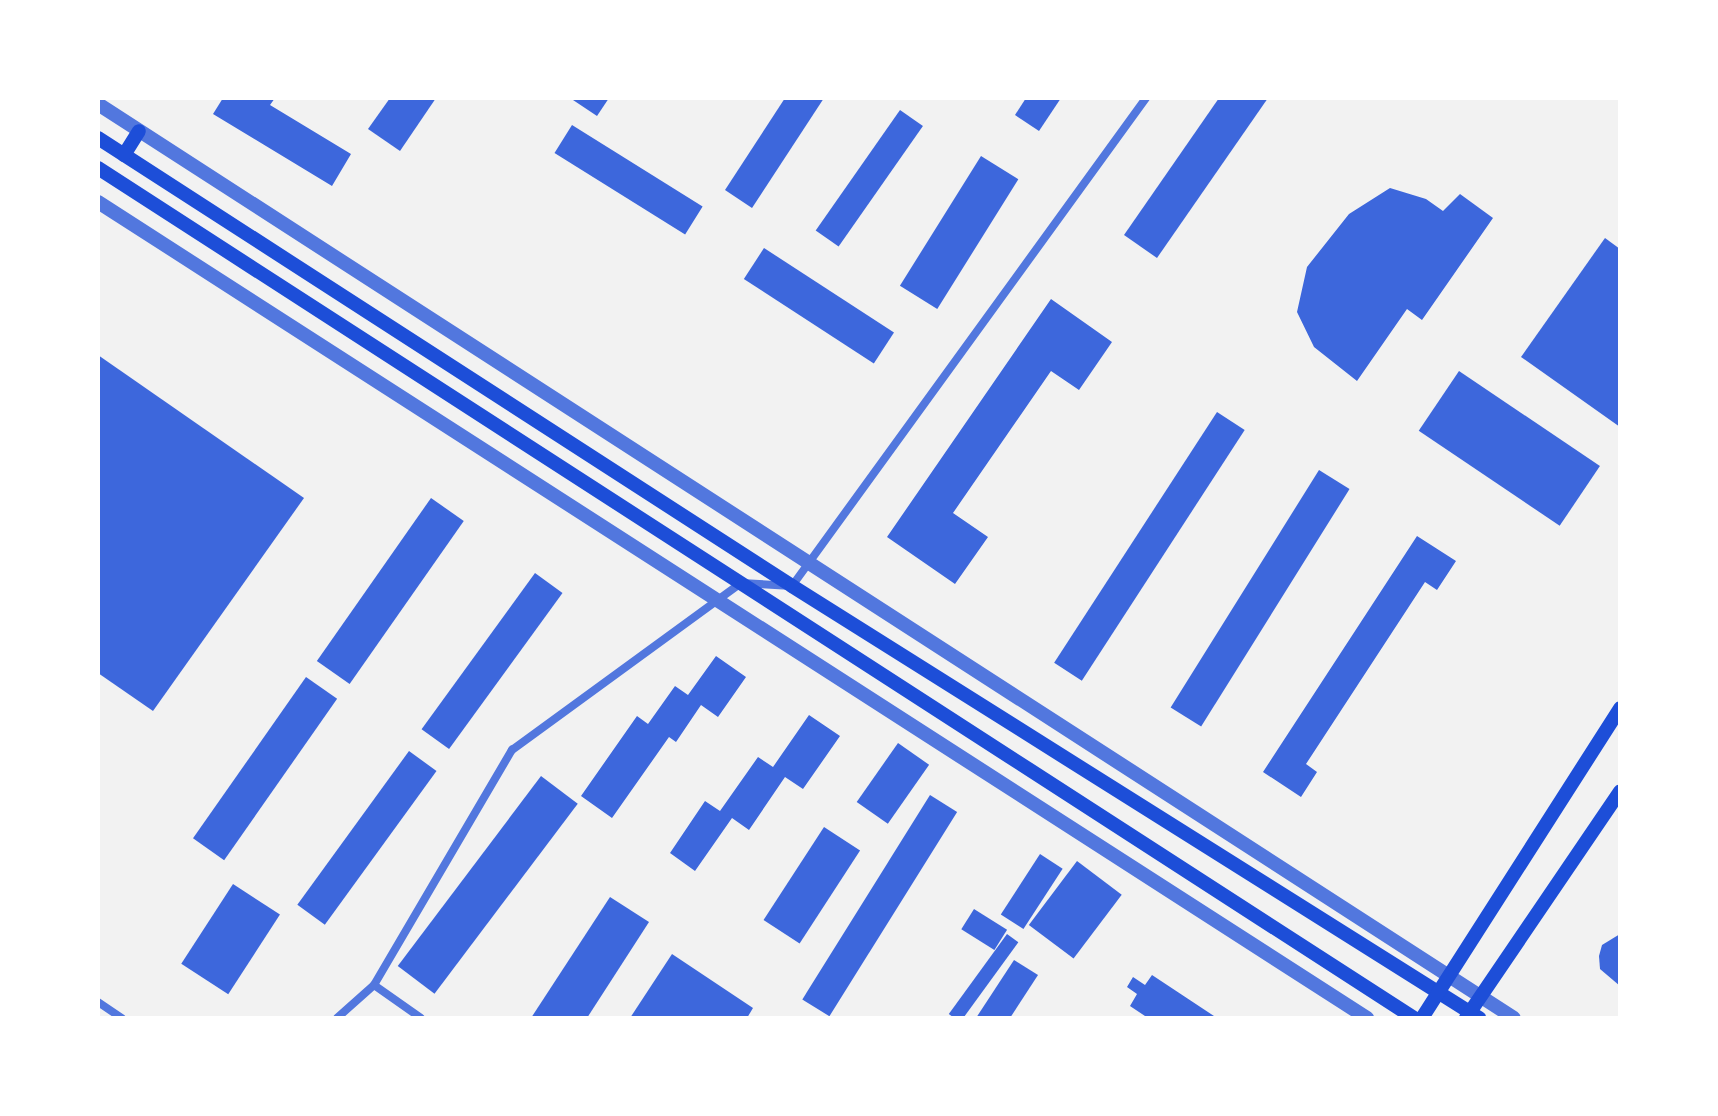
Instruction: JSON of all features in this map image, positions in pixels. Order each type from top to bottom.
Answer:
[{"type":"main road","points":[[124,155],[139,131]]},
{"type":"main road","points":[[98,138],[792,586],[1439,992],[1472,1016],[1481,996],[1620,791]]},
{"type":"main road","points":[[98,168],[1414,1018]]},
{"type":"main road","points":[[1422,1018],[1620,708]]},
{"type":"street","points":[[337,1018],[374,985],[512,750],[741,583],[792,586],[1146,98]]},
{"type":"street","points":[[98,104],[807,566],[1514,1018]]},
{"type":"street","points":[[98,202],[1367,1018]]},
{"type":"street","points":[[374,985],[421,1018]]},
{"type":"street","points":[[98,1002],[122,1018]]},
{"type":"building","points":[[223,98],[275,98],[270,105],[351,154],[332,186],[213,114]]},
{"type":"building","points":[[390,98],[436,98],[400,151],[368,129]]},
{"type":"building","points":[[570,98],[609,98],[597,116]]},
{"type":"building","points":[[785,98],[824,98],[752,208],[725,190]]},
{"type":"building","points":[[1026,98],[1061,98],[1039,131],[1015,115]]},
{"type":"building","points":[[1219,98],[1268,98],[1157,258],[1124,235]]},
{"type":"building","points":[[900,110],[923,126],[839,246],[816,230]]},
{"type":"building","points":[[572,125],[703,207],[685,235],[555,153]]},
{"type":"building","points":[[981,156],[1018,179],[937,309],[900,286]]},
{"type":"building","points":[[1390,188],[1426,199],[1443,211],[1460,194],[1493,218],[1422,320],[1407,309],[1357,381],[1314,347],[1297,312],[1307,267],[1349,214]]},
{"type":"building","points":[[1605,238],[1620,249],[1620,427],[1521,357]]},
{"type":"building","points":[[764,248],[894,332],[874,363],[744,279]]},
{"type":"building","points":[[1051,299],[1112,342],[1079,390],[1051,371],[953,513],[988,537],[955,584],[887,537]]},
{"type":"building","points":[[98,355],[304,498],[153,711],[98,673]]},
{"type":"building","points":[[1459,371],[1600,466],[1560,526],[1419,431]]},
{"type":"building","points":[[1217,412],[1245,430],[1082,681],[1054,663]]},
{"type":"building","points":[[1319,470],[1350,489],[1201,727],[1171,707]]},
{"type":"building","points":[[431,498],[464,521],[350,684],[317,661]]},
{"type":"building","points":[[1417,536],[1456,561],[1437,590],[1425,582],[1306,764],[1317,772],[1301,797],[1263,772]]},
{"type":"building","points":[[535,573],[563,593],[449,749],[422,729]]},
{"type":"building","points":[[716,656],[746,677],[718,717],[701,705],[676,742],[669,737],[612,818],[581,796],[637,716],[648,724],[675,686],[688,695]]},
{"type":"building","points":[[306,677],[337,699],[224,860],[193,838]]},
{"type":"building","points":[[809,715],[840,736],[803,789],[785,777],[749,830],[732,818],[695,871],[670,853],[705,801],[720,811],[758,757],[773,767]]},
{"type":"building","points":[[898,743],[929,765],[888,824],[857,802]]},
{"type":"building","points":[[409,751],[437,771],[325,925],[297,905]]},
{"type":"building","points":[[541,776],[578,804],[435,994],[398,966]]},
{"type":"building","points":[[930,795],[957,812],[829,1016],[802,999]]},
{"type":"building","points":[[824,827],[860,850],[800,944],[764,920]]},
{"type":"building","points":[[1040,854],[1063,869],[1023,929],[1001,914]]},
{"type":"building","points":[[1077,861],[1122,895],[1074,959],[1029,925]]},
{"type":"building","points":[[233,884],[280,914],[228,994],[181,964]]},
{"type":"building","points":[[610,897],[649,922],[587,1018],[531,1018]]},
{"type":"building","points":[[974,909],[1007,930],[994,950],[961,929]]},
{"type":"building","points":[[1007,934],[1018,942],[963,1018],[949,1014]]},
{"type":"building","points":[[1620,934],[1620,986],[1600,969],[1599,956],[1602,945]]},
{"type":"building","points":[[672,954],[753,1008],[747,1018],[630,1018]]},
{"type":"building","points":[[1014,960],[1038,975],[1010,1018],[976,1018]]},
{"type":"building","points":[[1152,975],[1217,1018],[1148,1018],[1130,1006],[1137,994],[1127,987],[1133,977],[1145,985]]}]
